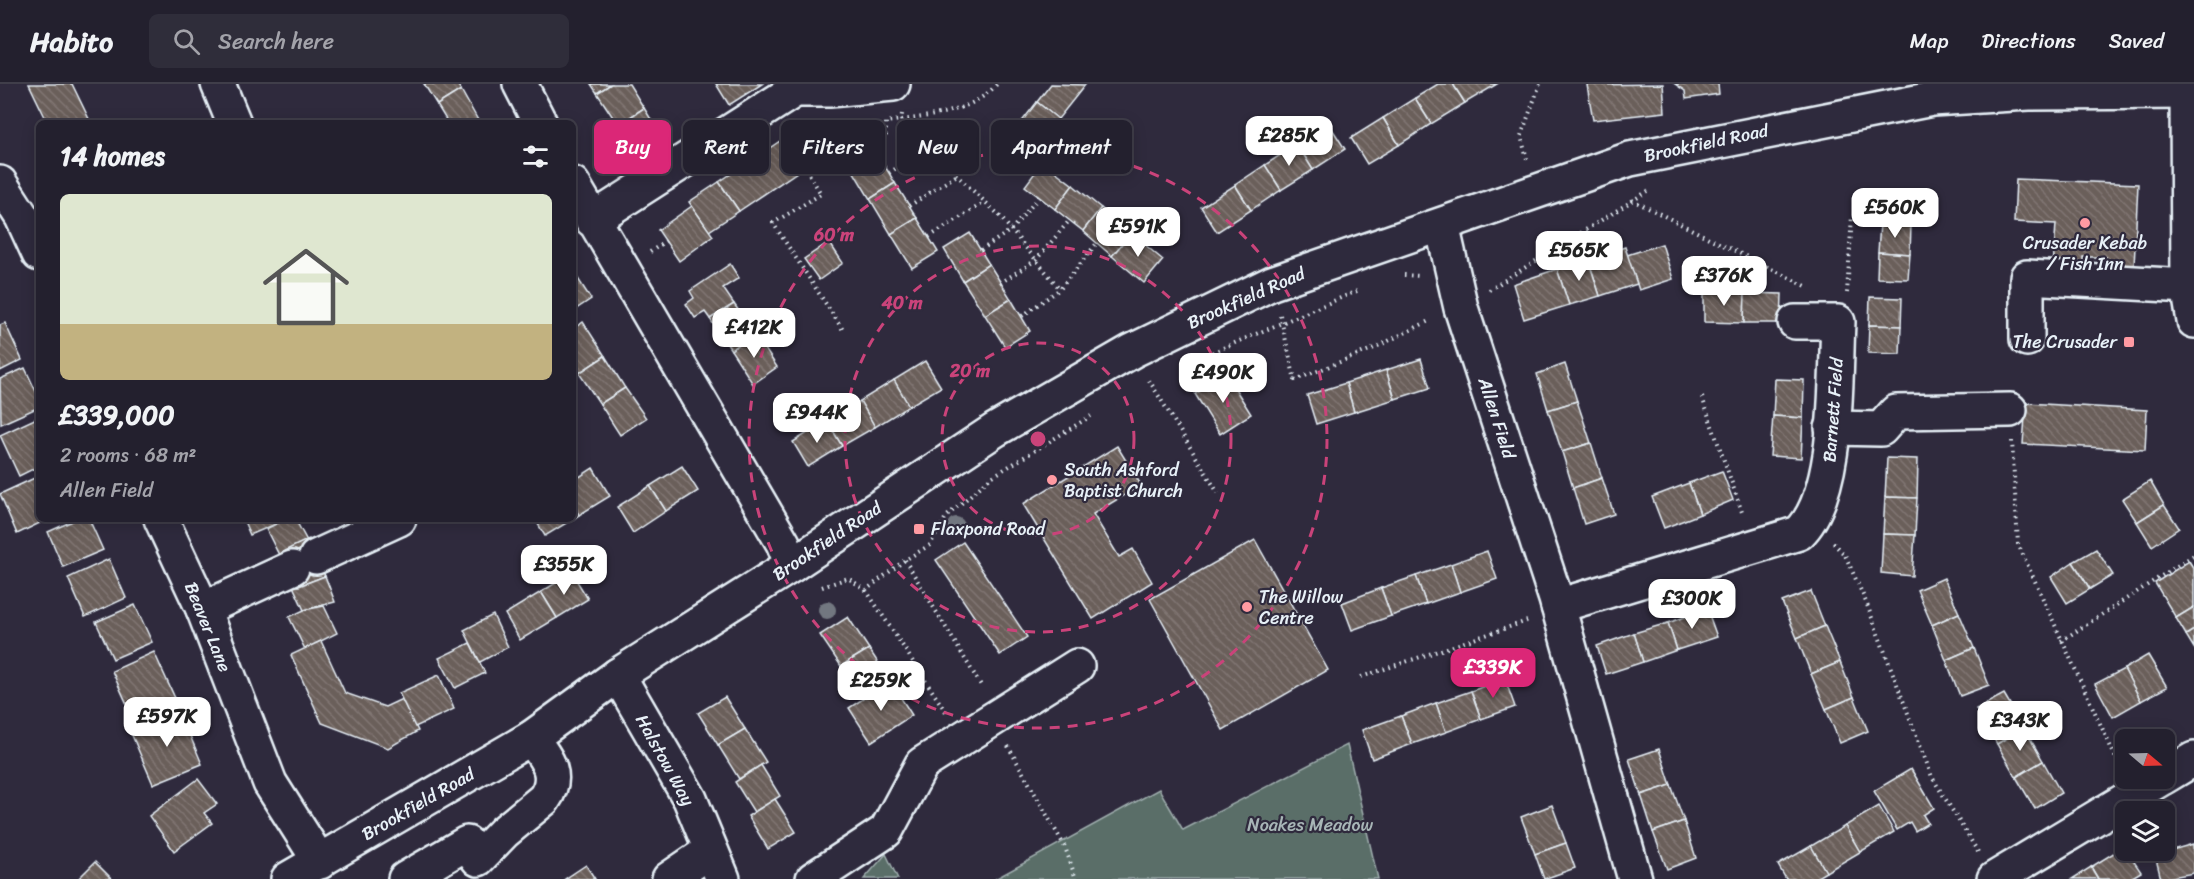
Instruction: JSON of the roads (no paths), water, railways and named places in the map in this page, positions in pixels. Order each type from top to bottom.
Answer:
[{"type":"street","points":[[218,84],[233,120]]},
{"type":"street","points":[[520,84],[538,120]]},
{"type":"street","points":[[592,220],[795,90],[829,90],[898,98]]},
{"type":"street","name":"Brookfield Road","points":[[320,862],[531,738],[618,675],[792,565],[995,430],[1131,351],[1272,283],[1630,159],[1931,92],[2190,92]]},
{"type":"street","points":[[2190,92],[2188,286],[2194,321]]},
{"type":"street","points":[[0,183],[30,213],[36,240]]},
{"type":"street","points":[[576,190],[777,533],[792,565]]},
{"type":"street","name":"Allen Field","points":[[1442,225],[1452,311],[1559,608],[1635,879]]},
{"type":"street","points":[[2027,339],[2026,277],[2188,286]]},
{"type":"street","name":"Barnett Field","points":[[1559,608],[1799,533],[1810,522],[1828,471],[1838,322],[1795,322]]},
{"type":"street","points":[[1832,428],[1881,429],[1896,412],[2010,410]]},
{"type":"street","name":"Beaver Lane","points":[[162,522],[203,609],[270,783],[320,862]]},
{"type":"street","points":[[203,609],[393,522]]},
{"type":"street","points":[[813,879],[886,831],[922,764],[1077,666]]},
{"type":"street","name":"Halstow Way","points":[[618,675],[690,799],[716,865]]},
{"type":"street","points":[[405,879],[467,843],[478,859],[504,832],[544,799],[548,793],[553,773],[551,766],[531,738]]},
{"type":"street","points":[[2175,771],[2194,759]]},
{"type":"street","points":[[1994,879],[2145,789]]},
{"type":"street","points":[[288,879],[320,862]]},
{"type":"street","points":[[669,879],[716,865]]},
{"type":"place","name":"Crusader Kebab / Fish Inn","points":[[2085,223]]},
{"type":"place","name":"The Crusader","points":[[2129,342]]},
{"type":"place","name":"South Ashford Baptist Church","points":[[1052,480]]},
{"type":"place","name":"Flaxpond Road","points":[[919,529]]},
{"type":"place","name":"The Willow Centre","points":[[1247,607]]},
{"type":"park label","name":"Noakes Meadow","points":[[1310,825]]}]
